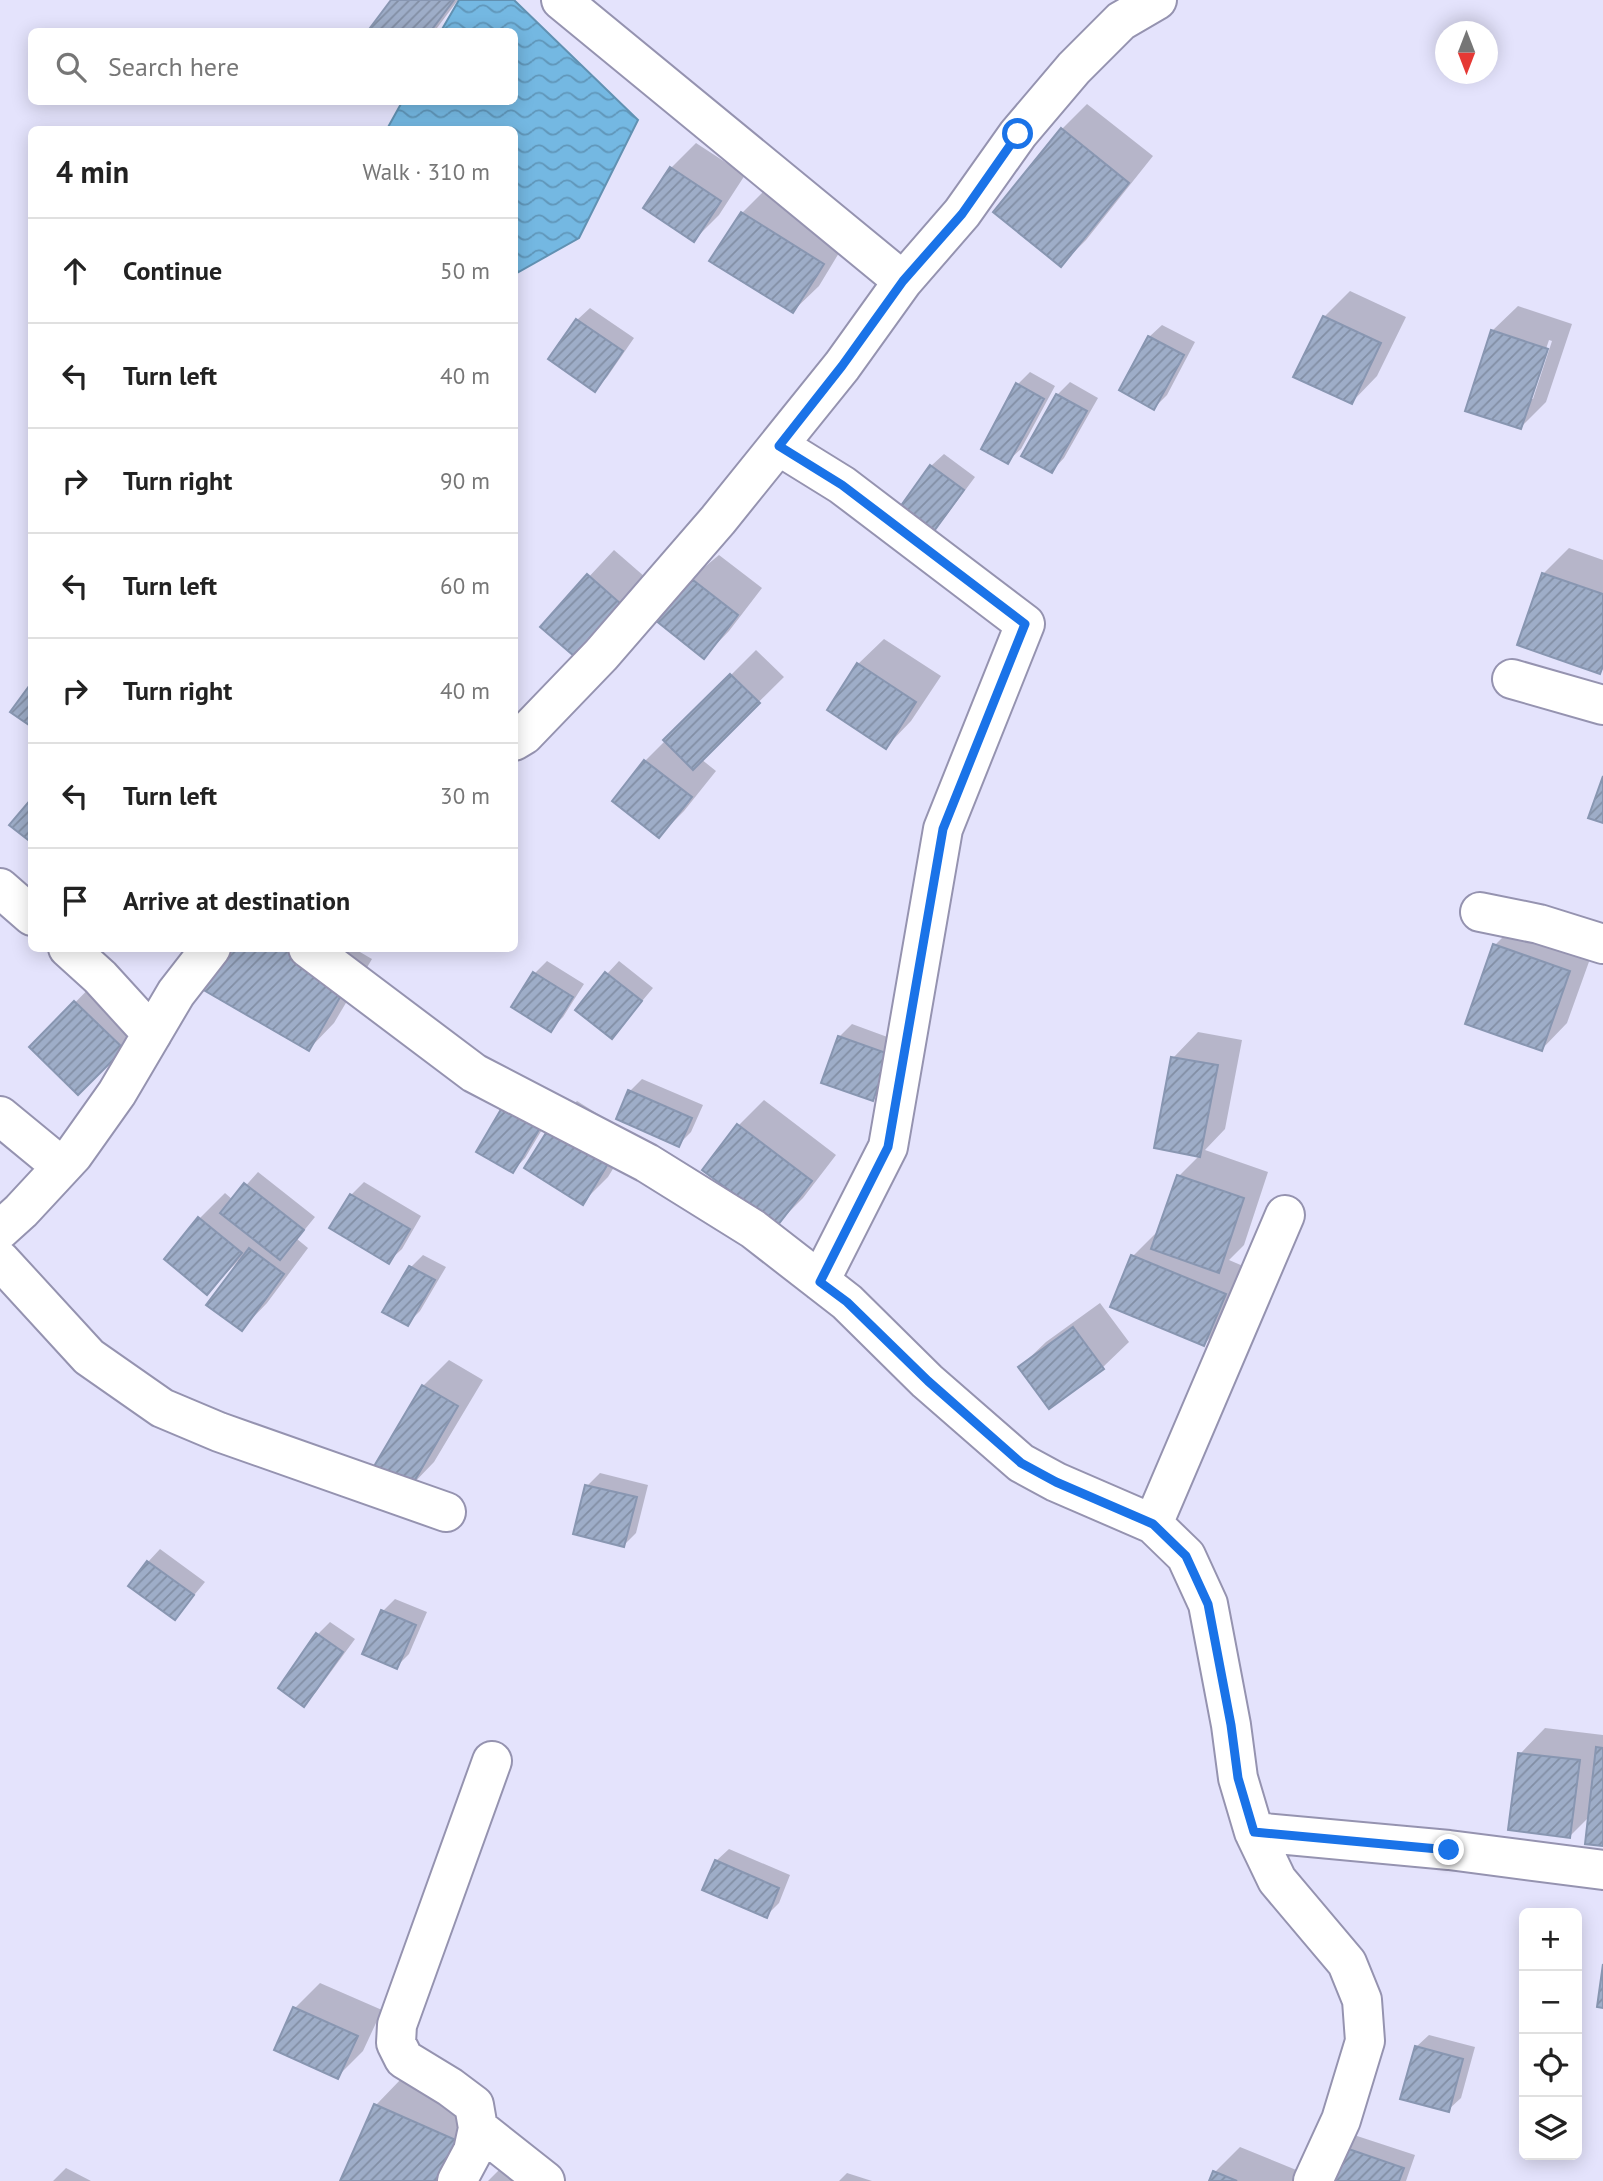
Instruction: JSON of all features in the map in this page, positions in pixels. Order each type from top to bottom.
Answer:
[{"type":"street","points":[[561,0],[903,281]]},
{"type":"street","points":[[518,739],[618,636],[779,446],[842,366],[903,281],[962,214],[1018,134],[1074,68],[1121,21],[1157,0]]},
{"type":"street","points":[[779,446],[842,485],[1025,624],[943,829],[888,1147],[820,1282]]},
{"type":"street","points":[[1512,679],[1603,705]]},
{"type":"street","points":[[0,888],[28,912]]},
{"type":"street","points":[[1480,912],[1539,924],[1603,944]]},
{"type":"street","points":[[72,952],[100,977],[152,1034]]},
{"type":"street","points":[[0,1230],[21,1212],[62,1167],[117,1093],[176,993],[208,952]]},
{"type":"street","points":[[313,952],[474,1073],[647,1163],[753,1229],[847,1302],[928,1381],[1021,1463],[1056,1482],[1153,1524],[1186,1556],[1208,1604],[1231,1725],[1238,1778],[1254,1832],[1277,1880],[1347,1963],[1362,2000],[1366,2041],[1341,2120],[1313,2181]]},
{"type":"street","points":[[0,1116],[62,1167]]},
{"type":"street","points":[[1153,1524],[1284,1215]]},
{"type":"street","points":[[0,1260],[89,1357],[162,1408],[219,1432],[446,1512]]},
{"type":"street","points":[[457,2181],[473,2151],[478,2127],[474,2105],[404,2059],[396,2043],[397,2025],[492,1761]]},
{"type":"street","points":[[1254,1832],[1449,1850],[1603,1870]]},
{"type":"street","points":[[478,2127],[545,2181]]},
{"type":"water","points":[[459,0],[514,0],[638,120],[579,238],[518,272],[518,126],[389,126],[400,105],[518,105],[518,28],[443,28]]},
{"type":"building","points":[[391,0],[454,0],[433,28],[370,28]]},
{"type":"building","points":[[1061,128],[1129,183],[1061,267],[993,212]]},
{"type":"building","points":[[670,167],[721,201],[694,242],[643,208]]},
{"type":"building","points":[[741,212],[824,264],[793,313],[709,261]]},
{"type":"building","points":[[1323,316],[1381,343],[1352,404],[1293,377]]},
{"type":"building","points":[[576,319],[623,351],[595,392],[548,359]]},
{"type":"building","points":[[1491,330],[1548,349],[1521,429],[1465,411]]},
{"type":"building","points":[[1148,336],[1184,355],[1154,410],[1119,390]]},
{"type":"building","points":[[1016,383],[1044,399],[1008,464],[981,449]]},
{"type":"building","points":[[1056,394],[1087,411],[1052,473],[1021,456]]},
{"type":"building","points":[[930,465],[964,490],[934,531],[900,507]]},
{"type":"building","points":[[1542,573],[1603,594],[1603,666],[1600,674],[1517,645]]},
{"type":"building","points":[[587,574],[621,604],[574,656],[540,627]]},
{"type":"building","points":[[693,580],[738,615],[704,659],[650,616]]},
{"type":"building","points":[[857,663],[916,702],[886,749],[827,710]]},
{"type":"building","points":[[730,674],[760,703],[693,770],[663,740]]},
{"type":"building","points":[[28,687],[28,724],[10,712]]},
{"type":"building","points":[[644,760],[692,797],[659,838],[612,801]]},
{"type":"building","points":[[1603,776],[1603,823],[1588,818]]},
{"type":"building","points":[[28,803],[28,840],[9,825]]},
{"type":"building","points":[[1493,944],[1570,971],[1542,1051],[1465,1024]]},
{"type":"building","points":[[221,952],[291,952],[347,985],[309,1051],[200,988]]},
{"type":"building","points":[[533,972],[573,997],[551,1032],[511,1007]]},
{"type":"building","points":[[605,972],[642,1001],[612,1039],[575,1010]]},
{"type":"building","points":[[74,1001],[124,1049],[78,1095],[29,1047]]},
{"type":"building","points":[[838,1036],[889,1054],[873,1101],[821,1083]]},
{"type":"building","points":[[1171,1057],[1218,1065],[1200,1157],[1154,1148]]},
{"type":"building","points":[[628,1090],[692,1118],[679,1147],[616,1119]]},
{"type":"building","points":[[507,1099],[544,1121],[513,1173],[476,1152]]},
{"type":"building","points":[[737,1124],[812,1181],[777,1226],[702,1170]]},
{"type":"building","points":[[551,1125],[609,1162],[583,1205],[524,1168]]},
{"type":"building","points":[[1177,1175],[1244,1198],[1219,1273],[1151,1249]]},
{"type":"building","points":[[244,1183],[304,1230],[280,1260],[220,1213]]},
{"type":"building","points":[[350,1194],[410,1229],[389,1264],[329,1228]]},
{"type":"building","points":[[198,1217],[242,1253],[207,1295],[164,1259]]},
{"type":"building","points":[[249,1248],[284,1274],[242,1331],[206,1305]]},
{"type":"building","points":[[1131,1255],[1226,1294],[1204,1346],[1110,1307]]},
{"type":"building","points":[[409,1266],[435,1280],[408,1326],[382,1312]]},
{"type":"building","points":[[1073,1327],[1104,1369],[1049,1409],[1018,1367]]},
{"type":"building","points":[[422,1385],[458,1406],[409,1490],[373,1468]]},
{"type":"building","points":[[585,1485],[637,1497],[624,1547],[573,1534]]},
{"type":"building","points":[[147,1561],[194,1595],[175,1620],[128,1586]]},
{"type":"building","points":[[381,1610],[416,1625],[397,1669],[362,1654]]},
{"type":"building","points":[[316,1633],[343,1652],[304,1707],[278,1688]]},
{"type":"building","points":[[1596,1747],[1603,1748],[1603,1846],[1585,1844]]},
{"type":"building","points":[[1518,1753],[1580,1760],[1570,1838],[1508,1830]]},
{"type":"building","points":[[715,1860],[779,1888],[767,1918],[702,1890]]},
{"type":"building","points":[[1603,1964],[1603,2008],[1597,2007]]},
{"type":"building","points":[[293,2007],[358,2036],[338,2079],[274,2050]]},
{"type":"building","points":[[1415,2046],[1463,2059],[1449,2112],[1400,2099]]},
{"type":"building","points":[[374,2104],[458,2141],[440,2181],[340,2181]]},
{"type":"building","points":[[1337,2145],[1404,2168],[1399,2181],[1325,2181]]},
{"type":"building","points":[[1213,2171],[1237,2181],[1209,2181]]},
{"type":"route","points":[[1018,134],[962,214],[903,281],[842,366],[779,446],[842,485],[1025,624],[943,829],[888,1147],[820,1282],[847,1302],[928,1381],[1021,1463],[1056,1482],[1153,1524],[1186,1556],[1208,1604],[1231,1725],[1238,1778],[1254,1832],[1449,1850]]}]
